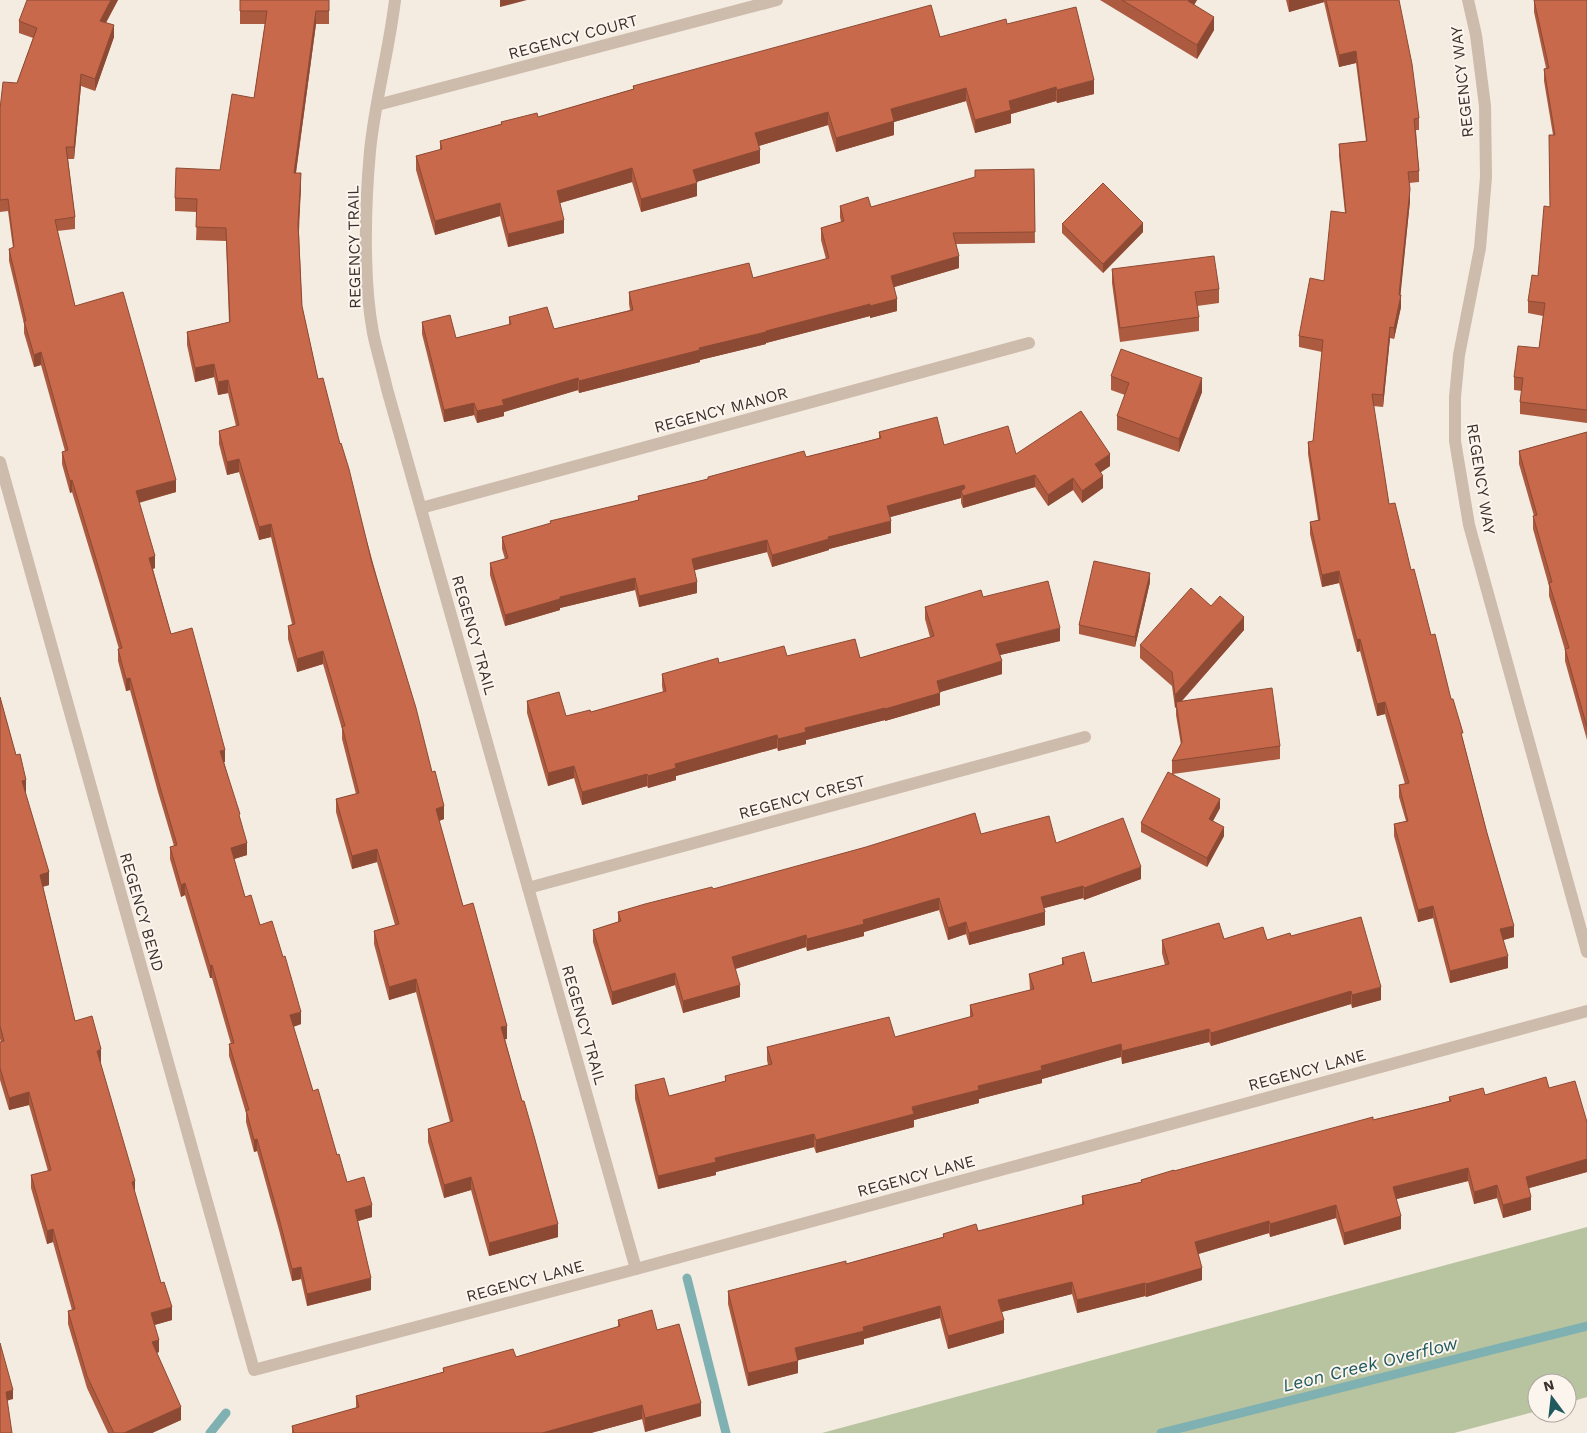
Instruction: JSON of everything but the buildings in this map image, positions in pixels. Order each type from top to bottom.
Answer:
[{"type":"street","name":"REGENCY TRAIL","points":[[395,0],[370,150],[367,280],[373,333],[387,389],[636,1269]]},
{"type":"street","name":"REGENCY COURT","points":[[377,105],[777,0]]},
{"type":"street","name":"REGENCY WAY","points":[[1468,0],[1476,35],[1485,106],[1486,177],[1480,248],[1459,355],[1455,398],[1455,440],[1469,525],[1587,952]]},
{"type":"street","name":"REGENCY MANOR","points":[[421,508],[1029,343]]},
{"type":"street","name":"REGENCY BEND","points":[[0,462],[254,1370]]},
{"type":"street","name":"REGENCY CREST","points":[[528,888],[1086,737]]},
{"type":"street","name":"REGENCY LANE","points":[[254,1370],[636,1269],[1587,1011]]},
{"type":"green space","points":[[1587,1227],[1587,1397],[1577,1400],[1577,1373],[1527,1373],[1527,1414],[1454,1433],[822,1433]]},
{"type":"waterway","points":[[687,1278],[726,1433]]},
{"type":"waterway","name":"Leon Creek Overflow","points":[[1161,1433],[1587,1326]]},
{"type":"waterway","points":[[210,1433],[226,1413]]}]
